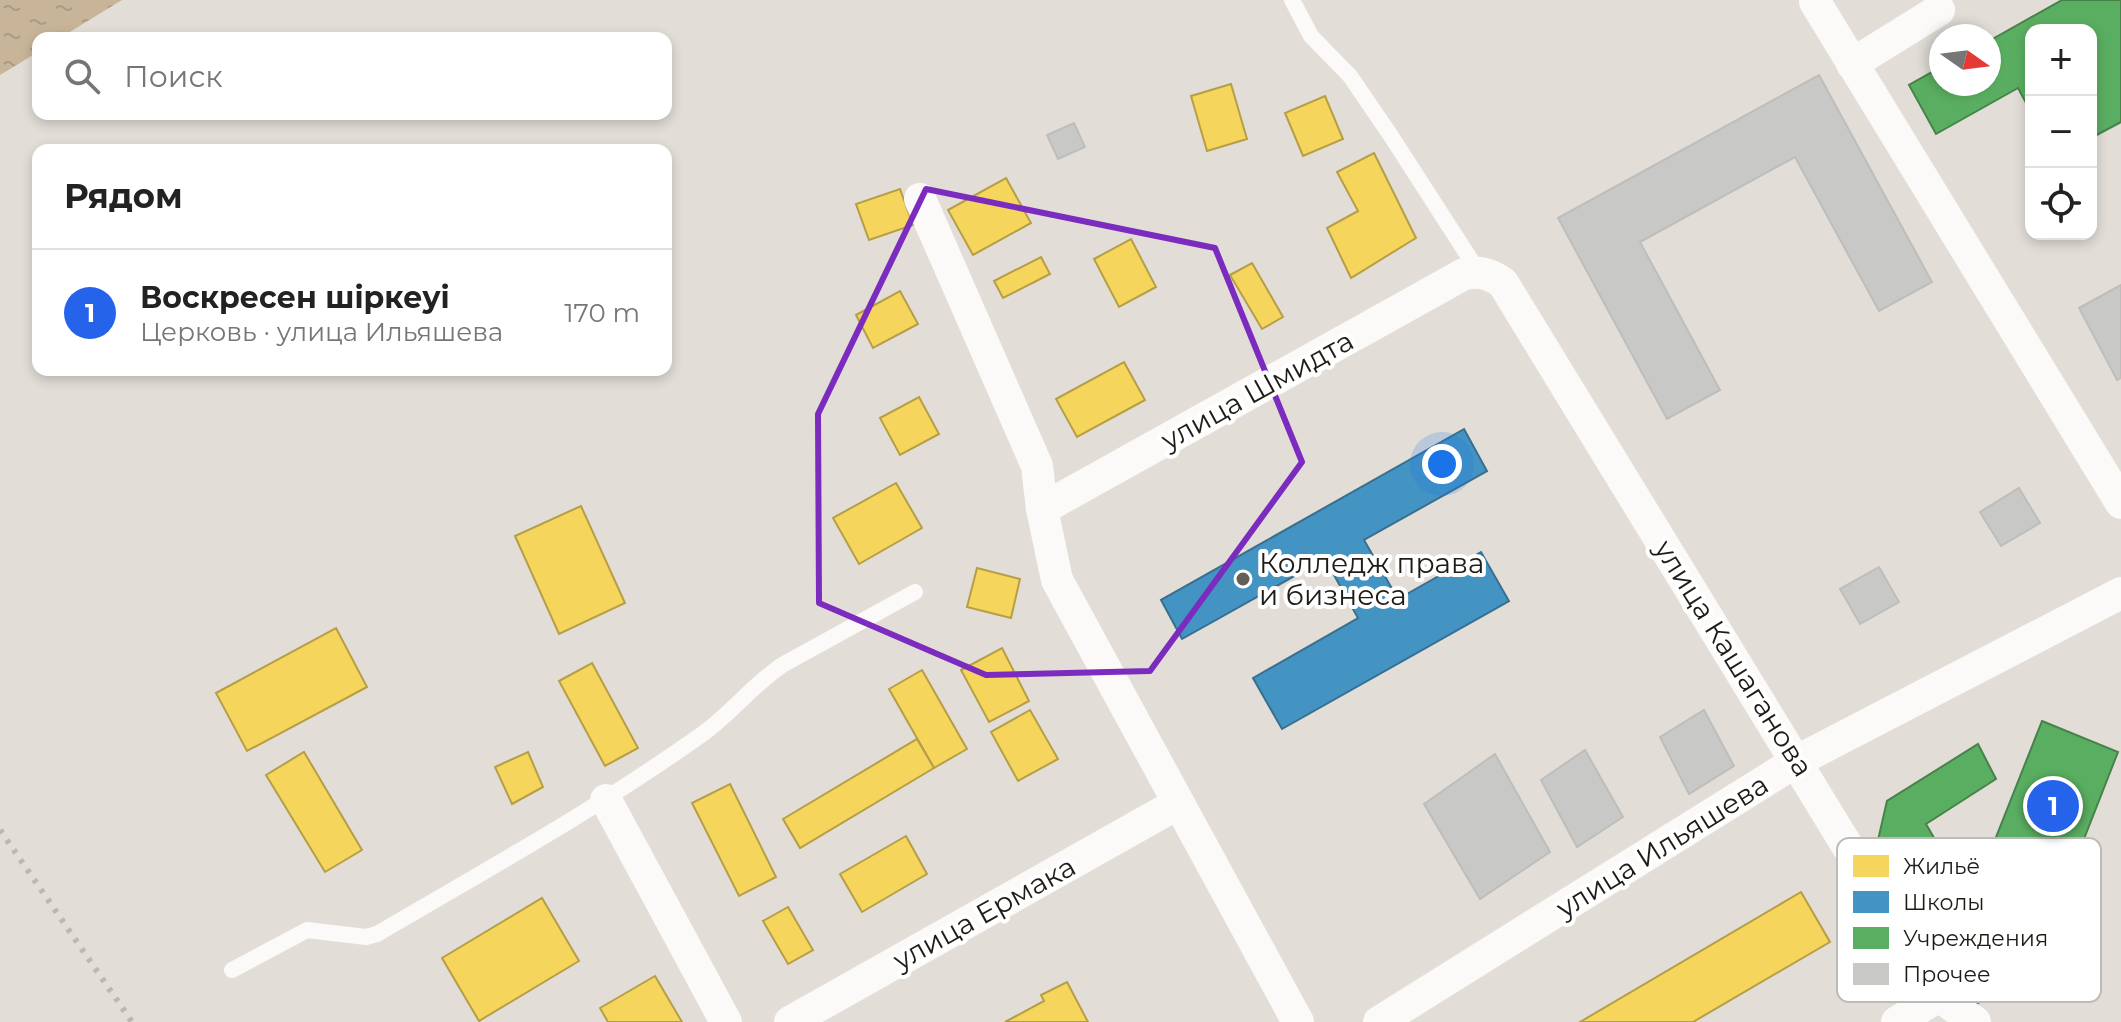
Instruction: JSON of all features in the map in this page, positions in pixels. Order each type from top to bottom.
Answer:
[{"type":"street","points":[[1815,2],[2121,503]]},
{"type":"street","points":[[1852,64],[1939,10]]},
{"type":"street","points":[[920,199],[1037,466],[1042,509],[1057,580],[1298,1022]]},
{"type":"street","name":"улица Шмидта","points":[[1042,509],[1464,274],[1490,277]]},
{"type":"street","name":"улица Кашаганова","points":[[1490,277],[1844,838]]},
{"type":"street","name":"улица Ильяшева","points":[[1379,1022],[1797,761],[2121,593]]},
{"type":"street","points":[[606,800],[726,1022]]},
{"type":"street","name":"улица Ермака","points":[[790,1022],[1177,804]]},
{"type":"street","points":[[1897,1022],[1929,1002]]},
{"type":"street","name":"улица Кашаганова","points":[[1947,1002],[1975,1022]]},
{"type":"lane","points":[[1292,0],[1311,36],[1350,76],[1490,277]]},
{"type":"lane","points":[[232,970],[307,930],[366,937],[377,934],[606,800],[705,733],[765,676],[915,592]]},
{"type":"highlighted area","points":[[926,189],[1215,248],[1302,462],[1150,671],[986,675],[819,603],[818,414]]},
{"type":"water","points":[[0,0],[122,0],[70,32],[32,32],[32,56],[0,75]]},
{"type":"building: Жильё","points":[[1231,84],[1247,139],[1207,151],[1191,96]]},
{"type":"building: Жильё","points":[[1325,96],[1343,139],[1303,156],[1285,113]]},
{"type":"building: Жильё","points":[[1374,153],[1416,238],[1351,278],[1327,228],[1358,211],[1337,172]]},
{"type":"building: Жильё","points":[[1006,178],[1031,223],[973,255],[948,210]]},
{"type":"building: Жильё","points":[[900,189],[913,225],[869,240],[856,204]]},
{"type":"building: Жильё","points":[[1131,239],[1156,287],[1119,307],[1094,259]]},
{"type":"building: Жильё","points":[[1041,257],[1050,274],[1003,298],[994,281]]},
{"type":"building: Жильё","points":[[1252,263],[1283,317],[1262,329],[1230,275]]},
{"type":"building: Жильё","points":[[900,291],[918,324],[873,348],[856,315]]},
{"type":"building: Жильё","points":[[1124,362],[1145,400],[1077,437],[1056,399]]},
{"type":"building: Жильё","points":[[919,397],[939,434],[900,455],[880,418]]},
{"type":"building: Жильё","points":[[896,483],[922,528],[859,564],[833,518]]},
{"type":"building: Жильё","points":[[581,506],[625,603],[559,634],[515,536]]},
{"type":"building: Жильё","points":[[977,568],[1020,579],[1011,618],[967,607]]},
{"type":"building: Жильё","points":[[336,628],[367,687],[247,751],[216,693]]},
{"type":"building: Жильё","points":[[1002,648],[1029,701],[989,722],[961,670]]},
{"type":"building: Жильё","points":[[592,663],[638,748],[605,766],[559,681]]},
{"type":"building: Жильё","points":[[922,670],[967,749],[934,768],[889,689]]},
{"type":"building: Жильё","points":[[1030,710],[1058,759],[1018,781],[991,732]]},
{"type":"building: Жильё","points":[[917,739],[934,768],[800,848],[783,819]]},
{"type":"building: Жильё","points":[[304,752],[362,850],[325,872],[266,775]]},
{"type":"building: Жильё","points":[[528,752],[543,787],[512,804],[495,767]]},
{"type":"building: Жильё","points":[[730,784],[776,877],[739,896],[692,803]]},
{"type":"building: Жильё","points":[[906,836],[927,874],[862,912],[840,874]]},
{"type":"building: Жильё","points":[[1801,892],[1830,942],[1693,1022],[1580,1022]]},
{"type":"building: Жильё","points":[[542,898],[579,961],[479,1021],[442,958]]},
{"type":"building: Жильё","points":[[788,907],[813,950],[788,964],[763,921]]},
{"type":"building: Жильё","points":[[655,976],[682,1022],[608,1022],[600,1008]]},
{"type":"building: Жильё","points":[[1067,982],[1088,1022],[1005,1022],[1044,1001],[1041,995]]},
{"type":"building: Школы","name":"Колледж права и бизнеса","points":[[1464,429],[1487,471],[1364,540],[1398,599],[1481,552],[1509,601],[1282,729],[1253,678],[1358,618],[1325,559],[1182,639],[1161,600]]},
{"type":"building: Учреждения","points":[[2062,0],[2121,0],[2121,122],[2097,135],[2097,24],[2025,24],[2025,101],[2018,88],[1936,134],[1909,85],[1929,74],[1929,96],[2001,96],[2001,34]]},
{"type":"building: Учреждения","points":[[2042,721],[2118,752],[2084,838],[1996,838]]},
{"type":"building: Учреждения","points":[[1978,744],[1996,779],[1926,824],[1934,838],[1878,838],[1887,801]]},
{"type":"building: Прочее","points":[[1819,75],[1932,282],[1879,311],[1795,157],[1640,242],[1720,390],[1667,419],[1558,218]]},
{"type":"building: Прочее","points":[[1074,123],[1085,147],[1058,159],[1047,135]]},
{"type":"building: Прочее","points":[[2121,285],[2121,378],[2117,380],[2079,308]]},
{"type":"building: Прочее","points":[[2019,488],[2040,523],[2001,546],[1980,512]]},
{"type":"building: Прочее","points":[[1879,567],[1899,602],[1860,624],[1840,589]]},
{"type":"building: Прочее","points":[[1704,710],[1734,766],[1689,794],[1660,737]]},
{"type":"building: Прочее","points":[[1585,750],[1623,817],[1577,847],[1541,780]]},
{"type":"building: Прочее","points":[[1495,754],[1550,852],[1480,899],[1424,804]]},
{"type":"railway","points":[[0,830],[132,1022]]},
{"type":"place","name":"Колледж права и бизнеса","points":[[1243,579]]},
{"type":"place","name":"Воскресен шіркеуі","points":[[2053,806]]}]
